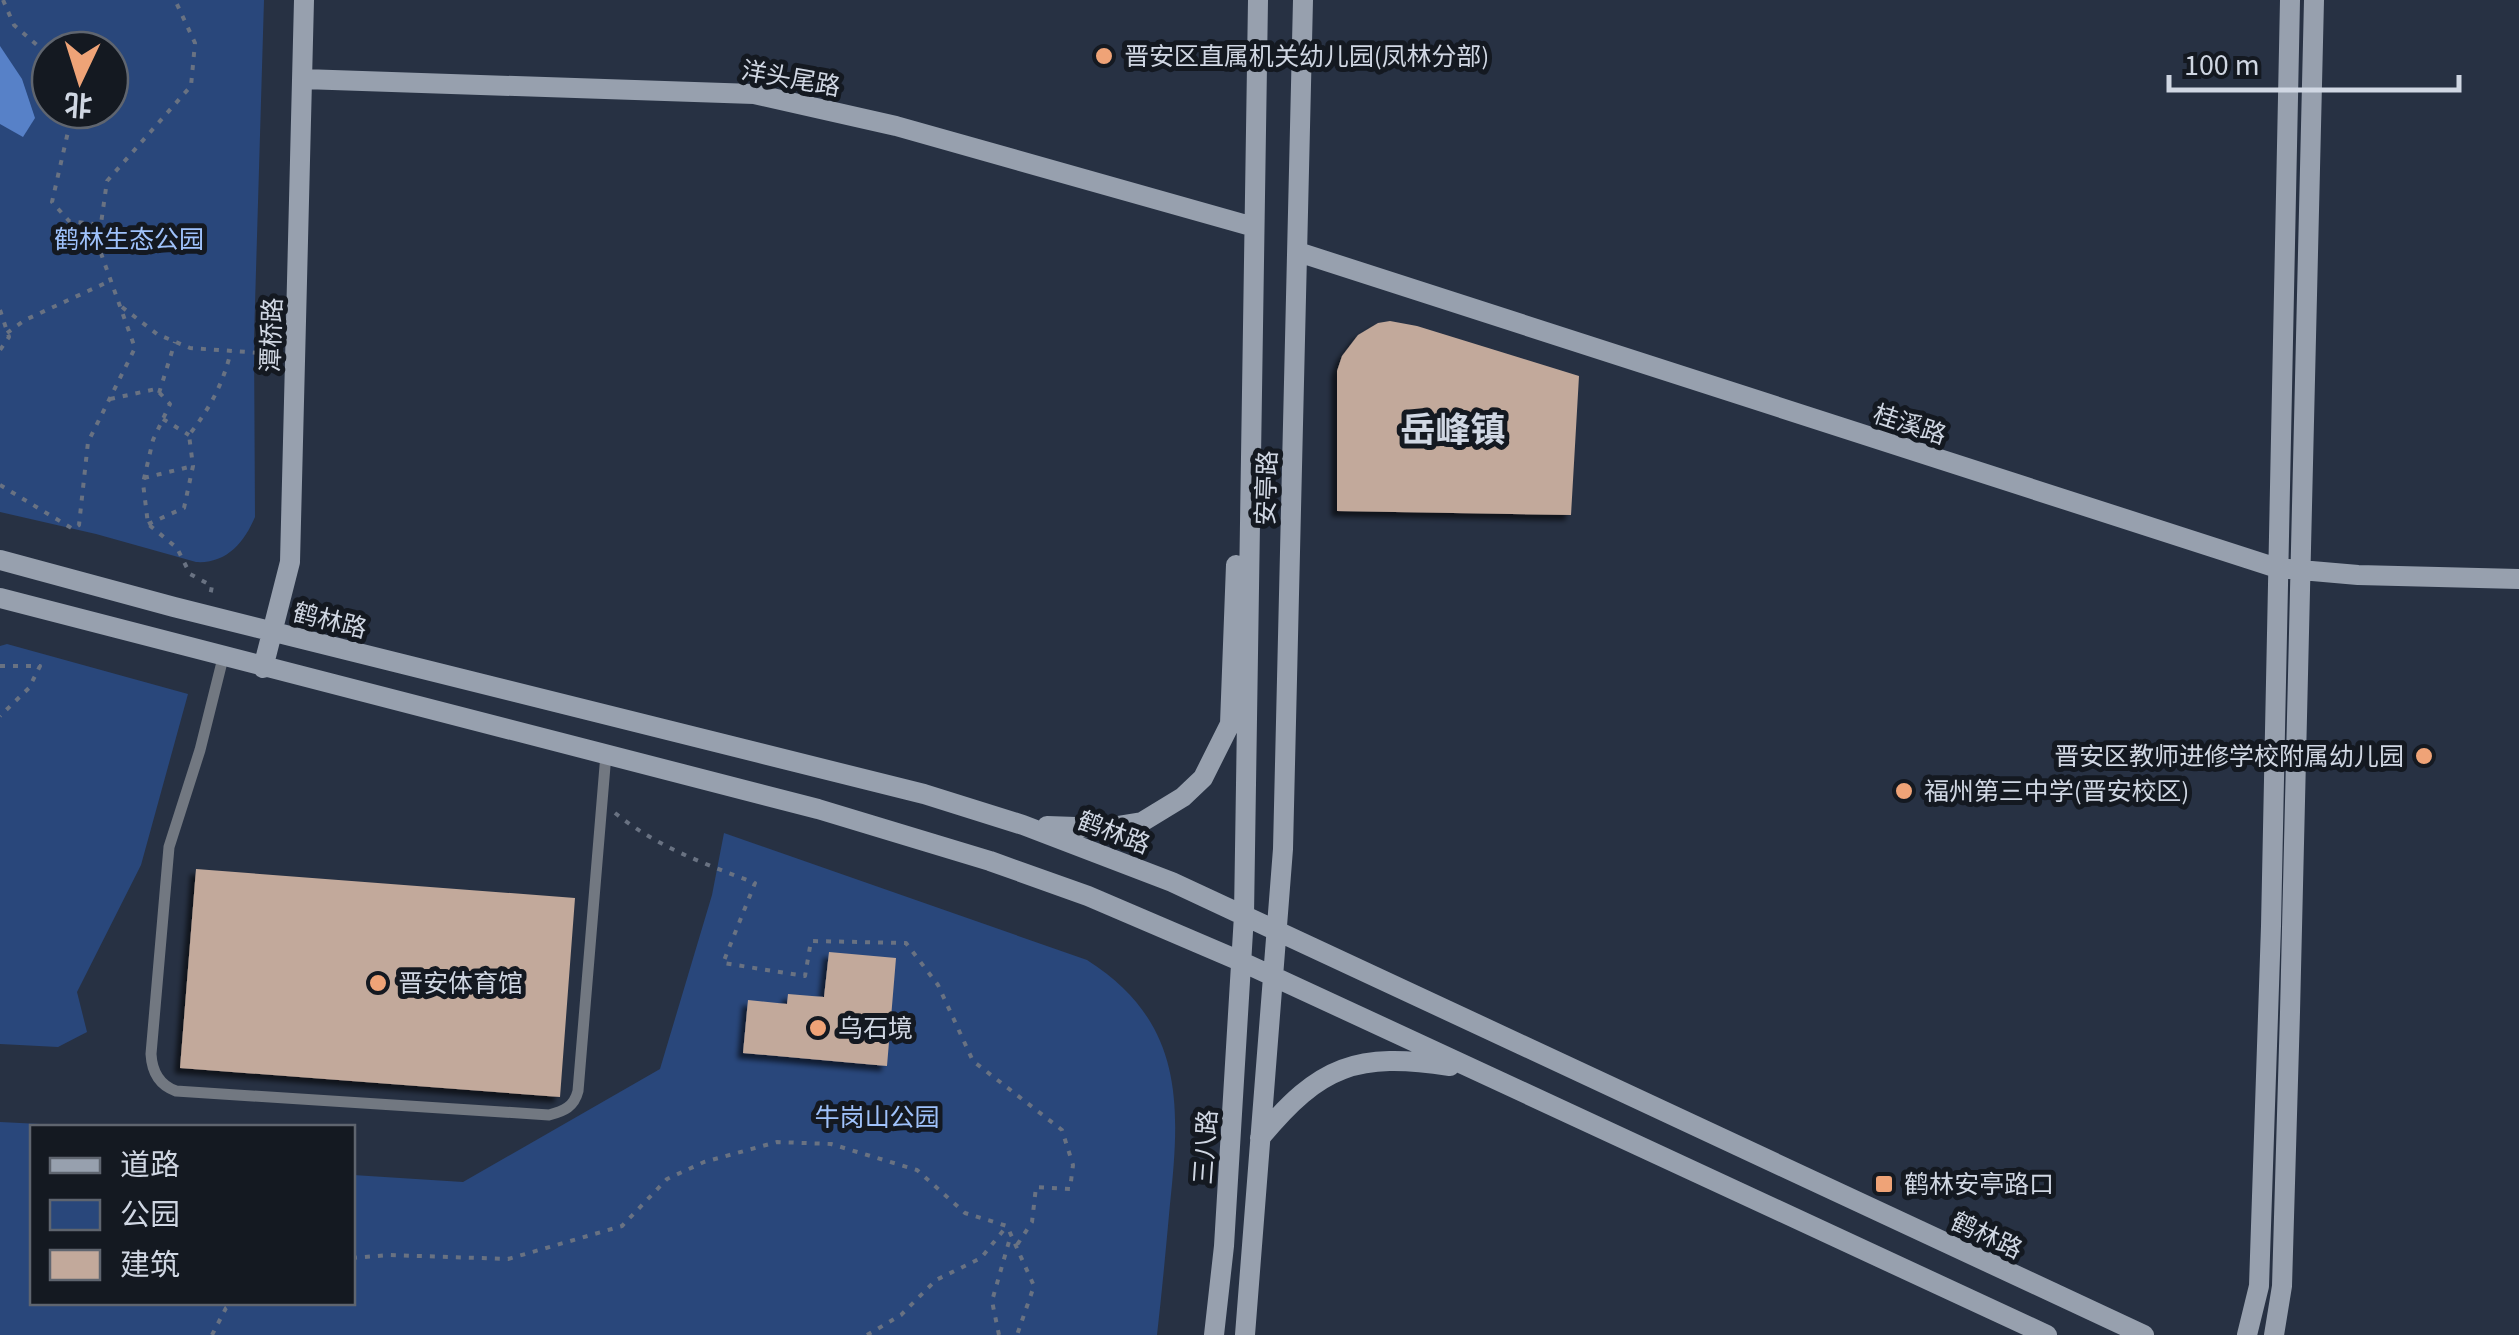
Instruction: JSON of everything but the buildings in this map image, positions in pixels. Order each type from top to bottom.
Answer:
[{"type":"main road","name":"潭桥路","points":[[263,668],[290,562],[304,0]]},
{"type":"main road","name":"安亭路","points":[[1240,962],[1244,915],[1258,0]]},
{"type":"main road","name":"安亭路","points":[[1272,977],[1283,849],[1302,0]]},
{"type":"main road","points":[[2247,1335],[2259,1286],[2271,926],[2290,0]]},
{"type":"main road","points":[[2274,1335],[2282,1266],[2314,0]]},
{"type":"main road","name":"洋头尾路","points":[[304,79],[754,94],[896,126],[1254,227]]},
{"type":"main road","name":"桂溪路","points":[[1298,252],[2277,568],[2300,572],[2519,578]]},
{"type":"main road","points":[[1023,826],[1085,828],[1142,822],[1183,798],[1203,778],[1230,724],[1237,548],[1250,511]]},
{"type":"main road","name":"鹤林路","points":[[0,560],[206,616],[924,794],[1023,826],[1172,882],[2144,1335]]},
{"type":"main road","points":[[0,598],[818,809],[990,860],[1088,896],[1240,962],[2047,1335]]},
{"type":"main road","name":"三八路","points":[[1214,1335],[1227,1196],[1240,962]]},
{"type":"main road","points":[[1245,1335],[1272,977]]},
{"type":"main road","points":[[1260,1138],[1290,1101],[1333,1072],[1352,1066],[1404,1062],[1472,1070]]},
{"type":"lane","points":[[222,658],[200,750],[169,847],[151,1054],[155,1073],[165,1087],[549,1115],[568,1108],[576,1101],[578,1090],[606,754]]},
{"type":"path","points":[[2,0],[14,25],[30,39]]},
{"type":"path","points":[[0,485],[73,529],[80,525],[88,442],[135,348],[98,245],[107,182],[191,86],[195,43],[175,0]]},
{"type":"path","points":[[68,130],[52,202],[69,221],[101,224]]},
{"type":"path","points":[[8,333],[25,320],[112,280]]},
{"type":"path","points":[[122,307],[157,334],[190,348],[274,354],[296,351]]},
{"type":"path","points":[[0,310],[9,337],[0,350]]},
{"type":"path","points":[[159,393],[175,342]]},
{"type":"path","points":[[148,524],[184,508],[193,466],[189,434],[209,409],[224,380],[231,351]]},
{"type":"path","points":[[110,399],[156,389],[170,404],[144,478],[148,524],[177,548],[190,574],[212,586],[206,616]]},
{"type":"path","points":[[163,419],[189,434]]},
{"type":"path","points":[[144,478],[193,466]]},
{"type":"path","points":[[0,666],[40,666],[29,688],[0,716]]},
{"type":"path","points":[[603,804],[658,843],[754,884],[723,963],[805,976],[812,942],[906,943],[938,985],[974,1061],[1062,1130],[1073,1165],[1070,1188],[1036,1188],[1032,1222],[1015,1248]]},
{"type":"path","points":[[355,1258],[389,1255],[508,1259],[622,1226],[667,1180],[704,1162],[777,1142],[831,1144],[918,1170],[964,1213],[1007,1226]]},
{"type":"path","points":[[1007,1226],[1034,1286],[1016,1335]]},
{"type":"path","points":[[867,1335],[901,1315],[936,1280],[981,1258],[1007,1226]]},
{"type":"path","points":[[999,1335],[992,1301],[1010,1238]]},
{"type":"path","points":[[212,1335],[230,1305]]},
{"type":"green space","name":"鹤林生态公园","points":[[0,0],[264,0],[254,338],[255,517],[233,550],[207,562],[0,512]]},
{"type":"green space","points":[[7,644],[188,694],[141,865],[77,992],[87,1032],[58,1047],[0,1044],[0,646]]},
{"type":"green space","name":"牛岗山公园","points":[[724,833],[1087,960],[1119,984],[1142,1010],[1158,1037],[1169,1067],[1174,1098],[1174,1167],[1157,1335],[0,1335],[0,1122],[61,1125],[30,1125],[30,1305],[355,1305],[355,1175],[463,1182],[660,1069],[712,895]]},
{"type":"shaded area","points":[[0,46],[22,79],[30,103],[30,126],[23,137],[0,124]]},
{"type":"place","name":"晋安区直属机关幼儿园(凤林分部)","points":[[1104,56]]},
{"type":"place","name":"晋安区教师进修学校附属幼儿园","points":[[2424,756]]},
{"type":"place","name":"福州第三中学(晋安校区)","points":[[1904,791]]},
{"type":"place","name":"晋安体育馆","points":[[378,983]]},
{"type":"place","name":"乌石境","points":[[818,1028]]},
{"type":"place","name":"鹤林安亭路口","points":[[1884,1184]]},
{"type":"district","name":"岳峰镇","points":[[1453,430]]}]
